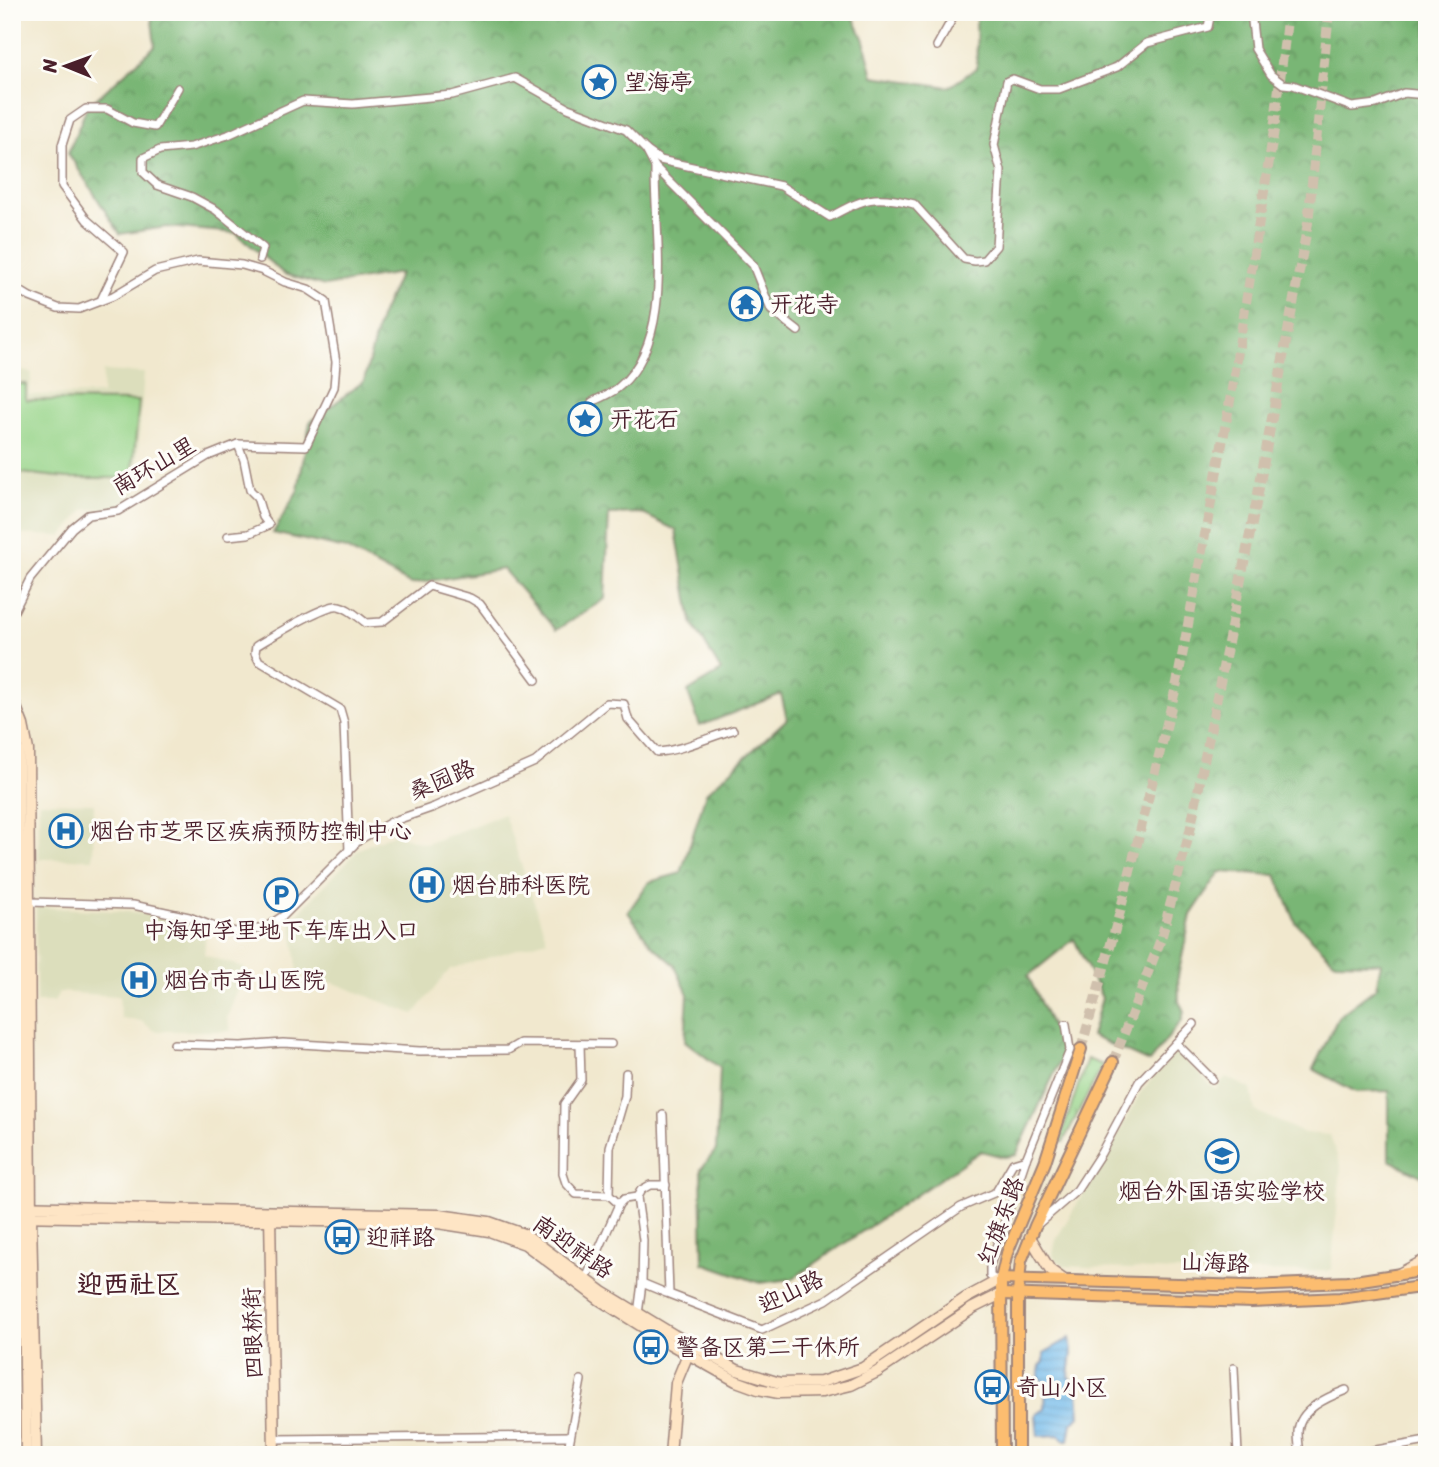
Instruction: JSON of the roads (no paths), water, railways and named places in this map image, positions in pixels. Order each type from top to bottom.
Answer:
[{"type":"main road","points":[[12,697],[23,725],[28,750],[30,902],[22,1211],[36,1455]]},
{"type":"main road","points":[[12,723],[15,749],[26,1455]]},
{"type":"main road","name":"红旗东路","points":[[1002,1455],[1001,1279],[1007,1253],[1045,1162],[1081,1049]]},
{"type":"main road","name":"红旗东路","points":[[1018,1455],[1018,1278],[1032,1231],[1113,1062]]},
{"type":"main road","name":"南迎祥路","points":[[22,1211],[270,1215],[438,1223],[489,1231],[525,1244],[736,1381],[779,1393],[822,1392],[851,1385],[877,1372],[973,1308],[1001,1294]]},
{"type":"main road","name":"四眼桥街","points":[[270,1215],[274,1455]]},
{"type":"main road","points":[[1032,1231],[1050,1270],[1064,1280]]},
{"type":"main road","points":[[1396,1275],[1427,1259]]},
{"type":"main road","name":"山海路","points":[[1001,1279],[1250,1286],[1348,1282],[1427,1270]]},
{"type":"main road","name":"南迎祥路","points":[[584,1284],[638,1314],[689,1350],[760,1379],[780,1383],[821,1382],[863,1368],[1001,1279]]},
{"type":"main road","name":"山海路","points":[[1001,1294],[1252,1302],[1340,1298],[1427,1286]]},
{"type":"main road","points":[[670,1455],[676,1383],[689,1350]]},
{"type":"street","points":[[937,46],[956,12]]},
{"type":"street","points":[[260,259],[263,248],[216,210],[192,197],[157,185],[143,172],[143,158],[160,150],[191,147],[228,135],[303,101],[353,104],[452,95],[515,78],[568,108],[626,130],[660,160],[781,186],[830,217],[851,204],[867,199],[914,204],[964,259],[984,260],[996,246],[1001,171],[994,145],[1007,81],[1013,79],[1040,89],[1059,89],[1092,78],[1117,67],[1147,43],[1208,27],[1211,12]]},
{"type":"street","points":[[1251,12],[1255,50],[1271,75],[1283,84],[1293,85],[1352,107],[1376,104],[1404,93],[1427,95]]},
{"type":"street","points":[[102,299],[124,252],[87,220],[62,186],[62,145],[70,120],[86,109],[107,109],[133,123],[155,127],[178,88]]},
{"type":"street","points":[[646,150],[655,167],[753,265],[771,310],[798,331]]},
{"type":"street","points":[[592,402],[620,387],[639,363],[654,328],[659,247],[654,197],[655,167]]},
{"type":"street","points":[[12,286],[30,297],[58,308],[79,309],[113,296],[155,271],[198,261],[257,269],[308,289],[326,301],[336,362],[334,387],[306,446],[238,444],[244,460],[247,483],[257,497],[263,517],[269,525],[247,534],[228,536]]},
{"type":"street","name":"南环山里","points":[[12,615],[36,571],[68,533],[88,515],[118,511],[208,456],[238,444]]},
{"type":"street","points":[[349,851],[344,723],[340,709],[259,661],[255,653],[256,646],[323,609],[336,605],[348,609],[366,623],[382,622],[429,586],[470,598],[480,604],[536,680]]},
{"type":"street","name":"桑园路","points":[[30,902],[106,902],[133,905],[189,917],[222,930],[253,931],[265,928],[283,916],[359,840],[391,822],[434,807],[535,762],[607,703],[624,704],[628,719],[657,752],[673,752],[687,744],[733,730]]},
{"type":"street","points":[[1001,1279],[990,1276],[990,1265],[1026,1159],[1070,1050],[1066,1024]]},
{"type":"street","points":[[1032,1231],[1077,1190],[1101,1153],[1139,1082],[1194,1024]]},
{"type":"street","points":[[174,1044],[241,1046],[284,1043],[420,1051],[508,1050],[520,1043],[611,1044]]},
{"type":"street","points":[[1176,1043],[1212,1079]]},
{"type":"street","points":[[580,1044],[580,1080],[564,1104],[563,1174],[566,1183],[576,1194],[608,1195],[619,1204]]},
{"type":"street","points":[[608,1195],[610,1147],[625,1096],[626,1073]]},
{"type":"street","name":"迎山路","points":[[663,1115],[669,1294],[762,1331],[826,1300],[961,1207],[996,1192],[1013,1163],[1026,1159]]},
{"type":"street","points":[[638,1314],[643,1240],[637,1197],[641,1190],[650,1185],[666,1185]]},
{"type":"street","points":[[584,1284],[619,1204],[624,1199],[637,1197]]},
{"type":"street","points":[[642,1283],[666,1293]]},
{"type":"street","points":[[1234,1368],[1238,1455]]},
{"type":"street","points":[[568,1455],[569,1436],[581,1380]]},
{"type":"street","points":[[1300,1455],[1298,1430],[1302,1418],[1317,1404],[1346,1390]]},
{"type":"street","points":[[275,1439],[569,1436]]},
{"type":"street","points":[[1348,1455],[1427,1441]]},
{"type":"water","points":[[1070,1338],[1072,1353],[1069,1376],[1078,1392],[1080,1416],[1072,1423],[1069,1440],[1060,1435],[1038,1436],[1036,1414],[1045,1409],[1046,1384],[1039,1377],[1044,1353]]},
{"type":"tunnel","points":[[1081,1049],[1120,912],[1177,683],[1229,407],[1274,130],[1288,12]]},
{"type":"tunnel","points":[[1113,1062],[1161,939],[1190,831],[1257,499],[1308,223],[1329,12]]},
{"type":"place","name":"望海亭","points":[[599,82]]},
{"type":"place","name":"开花寺","points":[[746,304]]},
{"type":"place","name":"开花石","points":[[585,419]]},
{"type":"place","name":"烟台市芝罘区疾病预防控制中心","points":[[66,831]]},
{"type":"place","name":"烟台肺科医院","points":[[427,885]]},
{"type":"place","name":"中海知孚里地下车库出入口","points":[[281,895]]},
{"type":"place","name":"烟台市奇山医院","points":[[139,980]]},
{"type":"place","name":"烟台外国语实验学校","points":[[1222,1156]]},
{"type":"place","name":"迎祥路","points":[[342,1237]]},
{"type":"place","name":"警备区第二干休所","points":[[651,1347]]},
{"type":"place","name":"奇山小区","points":[[992,1387]]},
{"type":"district","name":"迎西社区","points":[[129,1284]]}]
